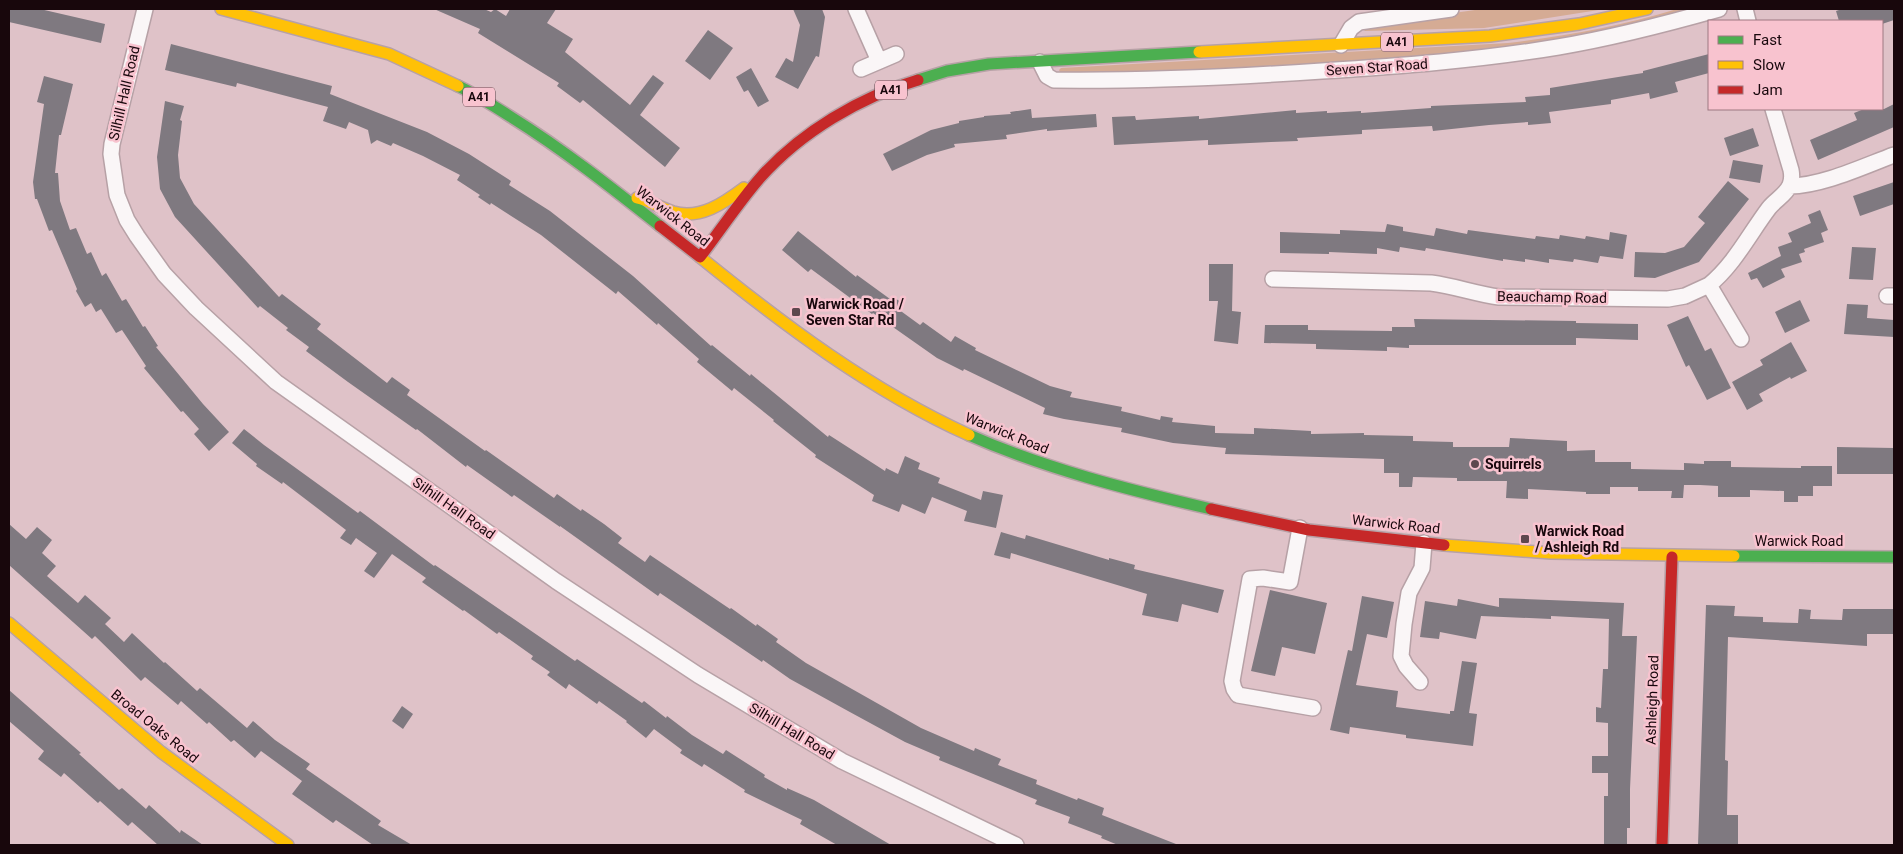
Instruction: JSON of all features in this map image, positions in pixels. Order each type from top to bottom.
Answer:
[{"type":"main road","name":"Warwick Road","points":[[221,9],[389,54],[471,92],[535,132],[619,193],[766,310],[864,379],[908,405],[954,428],[1038,462],[1098,481],[1200,507],[1300,528],[1424,543],[1548,553],[1672,557],[1815,555],[1894,557]]},
{"type":"main road","name":"Seven Star Road","points":[[700,257],[760,178],[788,150],[859,103],[904,84],[947,71],[989,64],[1490,36],[1579,24],[1647,9]]},
{"type":"main road","name":"Seven Star Road","points":[[619,193],[642,199],[676,213],[692,215],[722,204],[760,178]]},
{"type":"main road","name":"Ashleigh Road","points":[[1662,845],[1672,557]]},
{"type":"main road","name":"Broad Oaks Road","points":[[9,623],[161,752],[288,845]]},
{"type":"street","name":"Silhill Hall Road","points":[[144,9],[112,144],[112,162],[117,195],[127,220],[137,236],[164,274],[196,308],[276,382],[556,580],[698,675],[842,761],[1016,845]]},
{"type":"street","points":[[856,9],[878,61]]},
{"type":"street","name":"Seven Star Road","points":[[1341,45],[1351,28],[1359,22],[1451,9]]},
{"type":"street","name":"Seven Star Road","points":[[1040,62],[1047,76],[1054,80],[1212,77],[1397,66],[1490,57],[1559,47],[1654,26],[1719,9]]},
{"type":"street","points":[[860,69],[896,54]]},
{"type":"street","points":[[1773,110],[1791,170],[1790,186],[1802,186],[1824,180],[1894,155]]},
{"type":"street","name":"Beauchamp Road","points":[[1273,279],[1447,285],[1483,295],[1499,297],[1668,299],[1685,296],[1709,285],[1721,275],[1770,206],[1790,186]]},
{"type":"street","points":[[1709,285],[1741,339]]},
{"type":"street","points":[[1300,528],[1290,582],[1263,578],[1250,579],[1232,681],[1238,695],[1313,708]]},
{"type":"street","points":[[1420,682],[1406,666],[1401,656],[1404,624],[1410,593],[1422,568],[1424,543]]},
{"type":"shaded area","points":[[1482,9],[1605,9],[1484,28],[1364,31],[1369,25]]},
{"type":"shaded area","points":[[1677,9],[1700,9],[1592,37],[1542,46],[1441,58],[1119,76],[1061,74],[1059,70],[1061,68],[1508,43],[1593,30]]},
{"type":"building","points":[[9,9],[40,9],[105,24],[101,43],[9,22]]},
{"type":"building","points":[[434,9],[484,9],[491,12],[495,9],[506,16],[510,9],[556,9],[547,23],[573,39],[565,52],[630,105],[653,75],[664,83],[640,115],[680,148],[665,167],[583,100],[580,103],[557,86],[559,83],[478,33],[480,29]]},
{"type":"building","points":[[793,9],[822,9],[825,17],[819,57],[816,56],[798,89],[775,77],[786,58],[793,62],[800,25]]},
{"type":"building","points":[[1842,9],[1894,9],[1894,20],[1883,24],[1883,20],[1839,20],[1836,11]]},
{"type":"building","points":[[708,30],[733,48],[710,80],[685,61]]},
{"type":"building","points":[[171,44],[332,86],[330,94],[427,132],[469,154],[511,181],[509,185],[550,211],[633,276],[711,346],[750,376],[751,374],[828,437],[829,435],[885,471],[886,468],[898,474],[905,456],[920,463],[918,469],[940,478],[938,483],[981,500],[983,491],[1003,495],[996,528],[964,521],[967,511],[932,497],[925,514],[902,504],[899,512],[872,501],[874,495],[815,457],[816,455],[734,388],[732,391],[697,362],[699,359],[658,323],[657,325],[618,291],[616,294],[541,235],[491,203],[490,205],[478,197],[480,195],[457,180],[460,175],[393,143],[391,146],[377,140],[371,144],[368,130],[349,122],[346,129],[323,121],[328,107],[237,83],[236,87],[165,70]]},
{"type":"building","points":[[1708,54],[1708,73],[1675,82],[1678,92],[1650,99],[1649,93],[1611,100],[1611,104],[1549,112],[1551,123],[1528,125],[1528,122],[1433,131],[1432,126],[1362,130],[1362,134],[1297,138],[1298,141],[1208,145],[1208,140],[1114,145],[1112,117],[1135,116],[1136,120],[1199,116],[1199,119],[1296,110],[1296,113],[1361,111],[1361,113],[1431,108],[1431,106],[1526,102],[1525,97],[1550,95],[1550,88],[1643,73],[1643,71]]},
{"type":"building","points":[[751,68],[769,101],[758,107],[748,90],[744,92],[736,77]]},
{"type":"building","points":[[44,76],[73,84],[61,135],[59,135],[55,173],[58,173],[60,201],[70,230],[76,228],[87,254],[91,252],[102,276],[106,273],[122,301],[126,299],[143,327],[145,326],[158,346],[156,347],[229,432],[209,451],[194,434],[199,429],[183,411],[181,412],[144,368],[146,366],[122,330],[116,333],[101,309],[96,312],[91,303],[85,307],[76,291],[77,289],[52,230],[49,231],[37,199],[35,199],[33,182],[44,104],[37,102]]},
{"type":"building","points":[[165,101],[184,106],[180,120],[182,121],[178,155],[180,178],[194,204],[279,297],[282,294],[321,324],[317,329],[387,383],[392,377],[410,390],[407,395],[485,451],[554,498],[557,494],[604,524],[622,538],[618,543],[645,562],[650,555],[756,626],[757,624],[778,639],[776,642],[806,663],[921,728],[974,751],[975,748],[1001,759],[998,765],[1037,780],[1036,784],[1104,808],[1102,815],[1176,845],[1118,845],[1101,838],[1102,836],[1068,823],[1070,817],[1035,804],[1037,800],[939,760],[940,757],[905,742],[790,679],[660,593],[658,596],[514,495],[512,497],[467,465],[466,467],[417,429],[348,382],[306,351],[309,347],[286,330],[288,328],[260,306],[258,308],[175,217],[160,189],[157,157]]},
{"type":"building","points":[[1894,104],[1894,127],[1818,160],[1810,140],[1857,120],[1854,113],[1862,110],[1884,109]]},
{"type":"building","points":[[1031,109],[1032,118],[1096,114],[1097,127],[1047,131],[1047,129],[1006,135],[1007,139],[954,144],[955,147],[927,155],[892,171],[883,154],[931,130],[959,123],[959,121],[984,116],[1011,114],[1010,112]]},
{"type":"building","points":[[1753,128],[1759,146],[1730,156],[1724,138]]},
{"type":"building","points":[[1733,160],[1763,165],[1760,183],[1729,178]]},
{"type":"building","points":[[1728,181],[1749,199],[1699,262],[1655,278],[1634,277],[1635,252],[1665,253],[1684,247],[1705,223],[1698,217]]},
{"type":"building","points":[[1894,182],[1894,204],[1860,216],[1853,196]]},
{"type":"building","points":[[1820,210],[1828,230],[1821,233],[1824,242],[1804,249],[1805,252],[1799,254],[1802,262],[1781,269],[1785,277],[1763,288],[1757,278],[1751,280],[1748,273],[1781,256],[1778,247],[1792,242],[1788,233],[1811,223],[1808,215]]},
{"type":"building","points":[[1387,224],[1403,227],[1403,231],[1434,236],[1436,228],[1467,234],[1468,230],[1535,239],[1536,236],[1559,239],[1560,235],[1585,239],[1586,236],[1609,240],[1610,232],[1627,235],[1623,259],[1600,256],[1598,263],[1574,259],[1573,262],[1549,259],[1549,263],[1525,259],[1525,262],[1503,259],[1503,261],[1426,248],[1425,251],[1400,247],[1399,252],[1377,248],[1377,254],[1329,252],[1329,254],[1280,253],[1280,232],[1340,234],[1340,230],[1385,232]]},
{"type":"building","points":[[798,231],[856,277],[857,275],[890,299],[892,296],[902,303],[898,309],[920,325],[923,322],[951,342],[955,336],[976,348],[975,350],[1050,386],[1072,392],[1070,397],[1122,407],[1121,411],[1160,420],[1161,416],[1173,418],[1172,422],[1215,426],[1215,433],[1254,434],[1254,428],[1311,431],[1311,434],[1364,433],[1364,435],[1413,436],[1413,441],[1453,442],[1453,447],[1509,447],[1510,438],[1567,441],[1567,451],[1595,450],[1595,462],[1631,462],[1631,469],[1684,470],[1684,463],[1704,464],[1704,461],[1731,461],[1731,467],[1801,468],[1801,466],[1832,466],[1832,486],[1813,486],[1813,496],[1798,496],[1798,502],[1784,502],[1784,491],[1750,490],[1750,497],[1718,497],[1718,486],[1700,485],[1684,485],[1683,498],[1671,498],[1672,491],[1638,491],[1638,487],[1610,487],[1610,494],[1528,489],[1528,499],[1506,498],[1507,481],[1457,481],[1457,478],[1413,477],[1412,487],[1399,487],[1399,473],[1384,473],[1384,459],[1225,454],[1226,448],[1173,443],[1121,432],[1122,428],[1043,414],[1045,408],[937,358],[872,314],[811,269],[808,272],[782,250]]},
{"type":"building","points":[[1852,247],[1876,248],[1873,280],[1849,279]]},
{"type":"building","points":[[1209,264],[1233,264],[1232,311],[1241,312],[1238,344],[1214,341],[1218,301],[1209,301]]},
{"type":"building","points":[[1800,300],[1810,321],[1785,333],[1775,312]]},
{"type":"building","points":[[1847,304],[1868,305],[1867,318],[1894,320],[1894,337],[1844,334]]},
{"type":"building","points":[[1688,316],[1705,351],[1711,348],[1731,388],[1707,400],[1689,365],[1686,367],[1667,325]]},
{"type":"building","points":[[1414,319],[1576,321],[1576,323],[1638,324],[1638,340],[1576,338],[1576,345],[1409,345],[1409,348],[1387,347],[1387,351],[1316,349],[1316,344],[1264,343],[1265,325],[1308,325],[1308,330],[1392,331],[1392,327],[1415,327]]},
{"type":"building","points":[[1791,342],[1807,371],[1791,379],[1790,377],[1759,394],[1763,401],[1747,410],[1732,382],[1763,365],[1760,360]]},
{"type":"building","points":[[244,429],[358,513],[360,511],[434,566],[575,661],[577,659],[642,703],[644,701],[666,718],[667,716],[692,735],[723,754],[726,750],[765,775],[764,777],[787,790],[787,788],[814,800],[891,845],[837,845],[800,824],[802,820],[744,792],[745,790],[704,764],[702,767],[680,753],[682,750],[654,729],[646,738],[627,721],[599,701],[597,704],[569,684],[566,689],[547,675],[550,672],[531,659],[533,656],[499,632],[497,634],[422,582],[426,578],[392,554],[374,578],[364,571],[377,553],[356,538],[351,545],[340,538],[346,530],[283,482],[282,484],[256,466],[257,464],[232,443]]},
{"type":"building","points":[[1837,447],[1894,448],[1894,474],[1837,474]]},
{"type":"building","points":[[9,524],[26,539],[37,527],[52,540],[42,553],[56,566],[47,576],[78,603],[85,595],[111,618],[105,624],[124,642],[132,633],[197,691],[200,688],[247,728],[253,721],[275,740],[310,764],[306,769],[381,821],[378,825],[412,845],[373,845],[336,820],[333,823],[292,794],[302,781],[261,751],[255,758],[234,740],[231,742],[209,722],[207,724],[181,701],[178,705],[145,677],[141,681],[95,636],[92,639],[9,565]]},
{"type":"building","points":[[1001,532],[1025,539],[1026,535],[1109,560],[1109,558],[1135,565],[1134,569],[1224,590],[1218,613],[1182,604],[1178,622],[1142,615],[1147,594],[1011,553],[1010,559],[994,555]]},
{"type":"building","points":[[1270,590],[1327,603],[1315,654],[1282,647],[1275,676],[1251,671]]},
{"type":"building","points":[[1362,596],[1394,602],[1387,638],[1367,634],[1356,685],[1398,691],[1396,707],[1450,714],[1450,711],[1454,711],[1462,661],[1477,663],[1469,713],[1477,714],[1473,746],[1406,738],[1406,735],[1350,727],[1349,734],[1330,730],[1348,650],[1352,651]]},
{"type":"building","points":[[1499,598],[1624,603],[1622,636],[1637,636],[1630,828],[1627,828],[1627,845],[1604,845],[1604,796],[1608,796],[1608,773],[1592,773],[1592,756],[1608,756],[1608,723],[1596,722],[1596,707],[1601,708],[1603,669],[1608,669],[1609,619],[1551,616],[1551,619],[1481,616],[1476,639],[1440,632],[1439,639],[1420,637],[1425,601],[1457,606],[1458,599],[1499,607]]},
{"type":"building","points":[[1706,605],[1735,606],[1734,616],[1763,617],[1763,622],[1798,623],[1799,609],[1811,610],[1810,619],[1842,620],[1843,609],[1894,609],[1894,634],[1867,634],[1867,646],[1728,637],[1725,760],[1728,761],[1727,815],[1738,815],[1738,845],[1698,845]]},
{"type":"building","points":[[9,690],[81,753],[79,754],[119,790],[122,788],[146,809],[149,805],[180,833],[181,830],[203,845],[158,845],[132,822],[128,826],[64,773],[61,777],[38,759],[44,751],[9,721]]},
{"type":"building","points":[[402,706],[413,714],[403,729],[392,721]]},
{"type":"traffic: fast","points":[[918,80],[947,71],[989,64],[1199,52]]},
{"type":"traffic: fast","points":[[458,86],[492,105],[569,156],[660,226]]},
{"type":"traffic: fast","points":[[969,435],[1028,458],[1088,478],[1211,509]]},
{"type":"traffic: fast","points":[[1734,556],[1894,557]]},
{"type":"traffic: slow","points":[[221,9],[389,54],[458,86]]},
{"type":"traffic: slow","points":[[1199,52],[1490,36],[1579,24],[1647,9]]},
{"type":"traffic: slow","points":[[637,198],[673,212],[693,214],[711,209],[744,188]]},
{"type":"traffic: slow","points":[[700,257],[829,355],[897,398],[969,435]]},
{"type":"traffic: slow","points":[[1444,545],[1551,553],[1734,556]]},
{"type":"traffic: slow","points":[[9,623],[161,752],[288,845]]},
{"type":"traffic: jam","points":[[660,226],[700,257],[752,187],[776,161],[794,146],[813,131],[853,106],[896,87],[918,80]]},
{"type":"traffic: jam","points":[[1211,509],[1309,530],[1444,545]]},
{"type":"traffic: jam","points":[[1662,845],[1672,557]]},
{"type":"place","name":"Warwick Road / Seven Star Rd","points":[[796,312]]},
{"type":"place","name":"Squirrels","points":[[1475,464]]},
{"type":"place","name":"Warwick Road / Ashleigh Rd","points":[[1525,539]]}]
